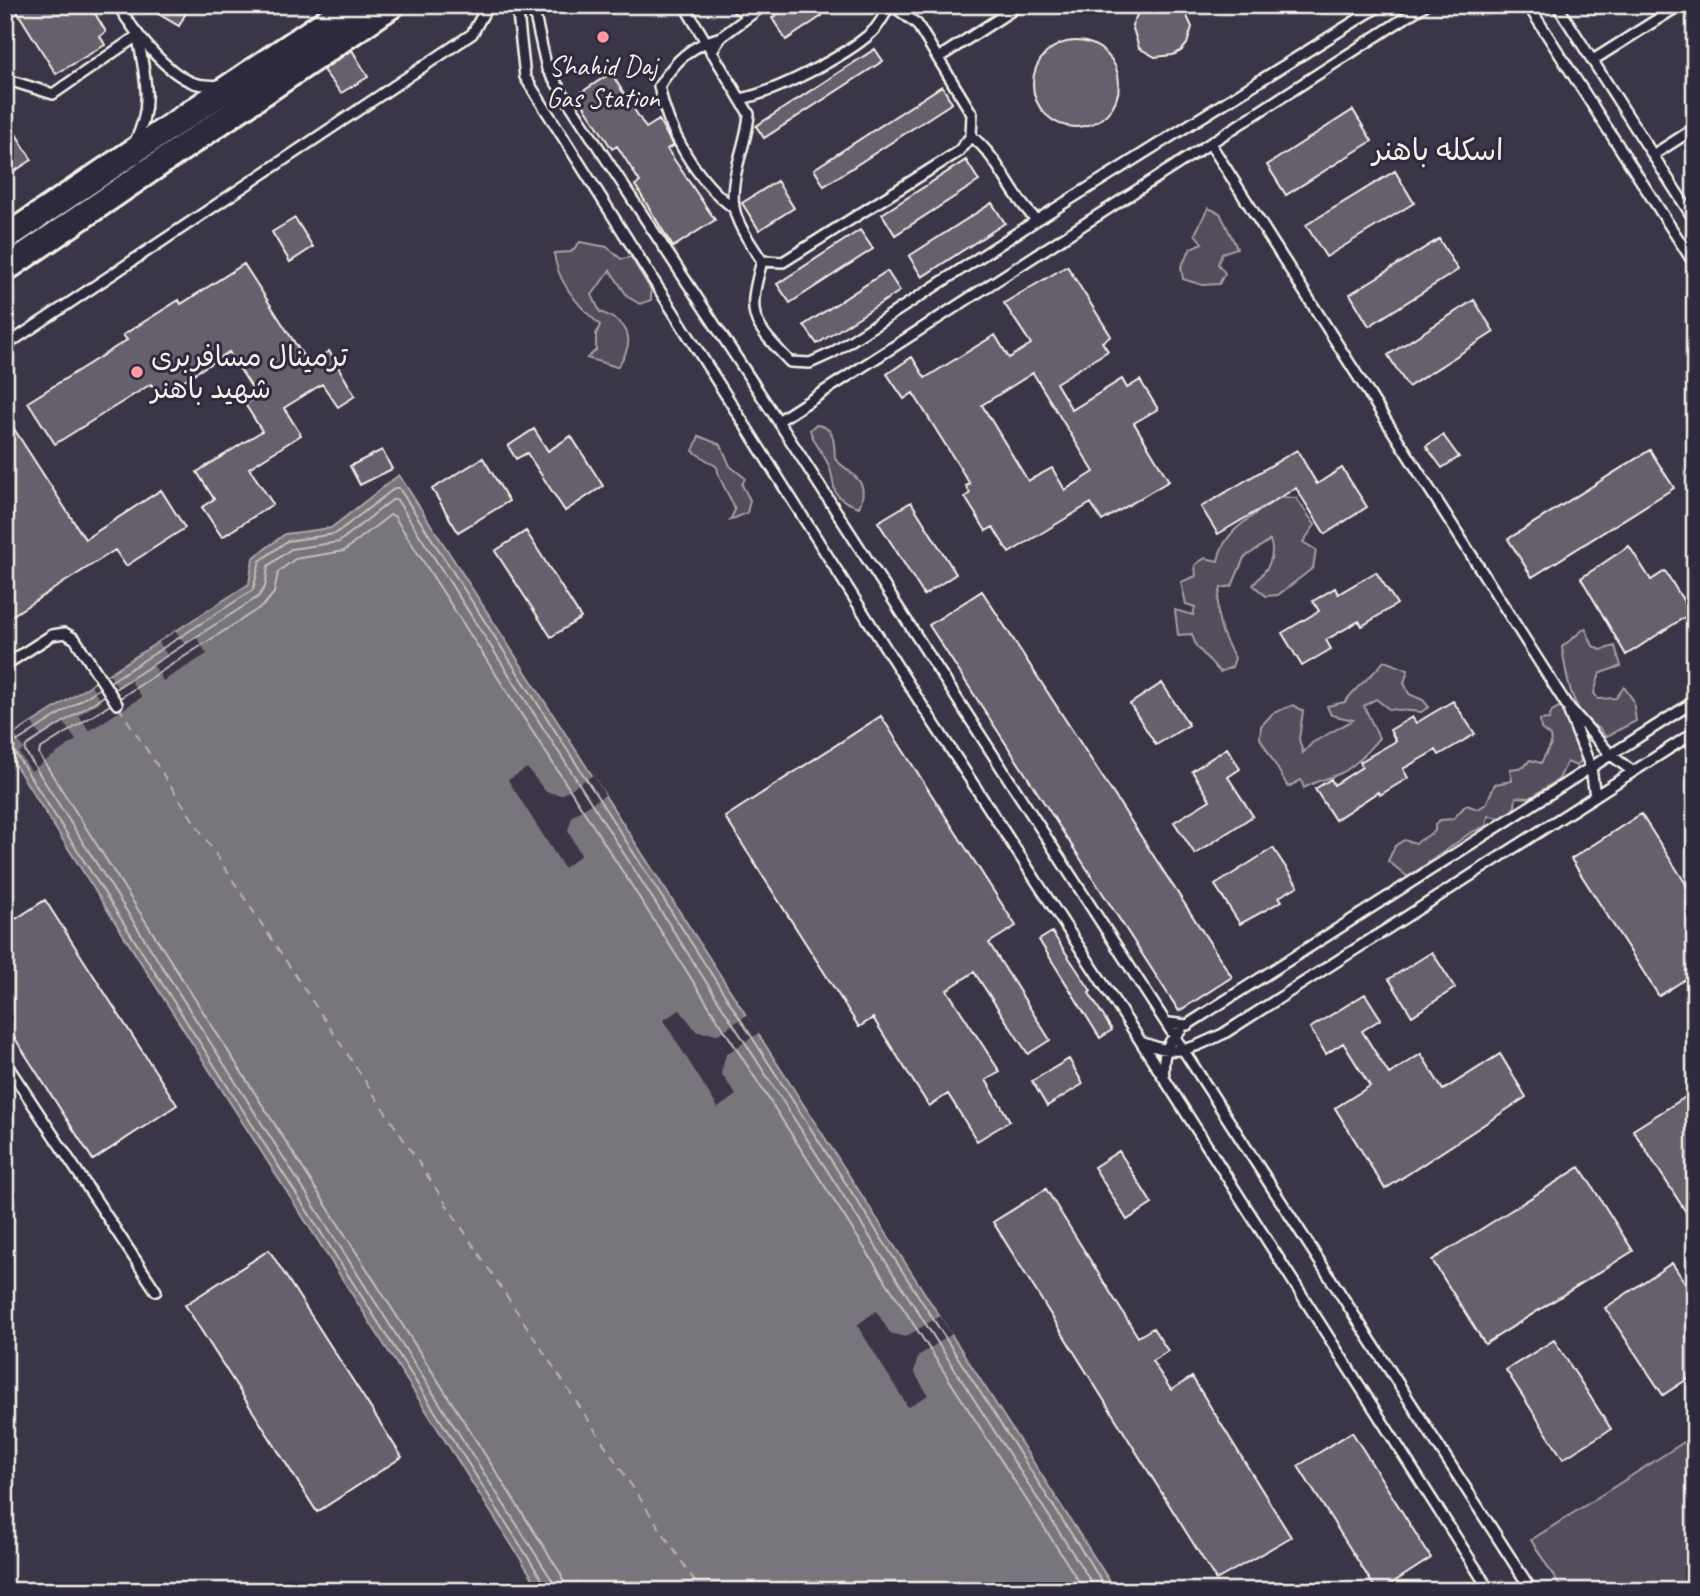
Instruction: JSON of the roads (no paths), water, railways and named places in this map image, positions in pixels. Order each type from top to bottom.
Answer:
[{"type":"street","points":[[5,238],[351,5]]},
{"type":"street","points":[[5,269],[392,5]]},
{"type":"lane","points":[[118,5],[137,36],[162,61],[194,83],[230,86]]},
{"type":"lane","points":[[5,346],[472,34],[488,5]]},
{"type":"lane","points":[[517,5],[525,77],[916,696],[1141,1042],[1490,1591]]},
{"type":"lane","points":[[542,5],[535,16],[547,69],[1169,1023],[1532,1591]]},
{"type":"lane","points":[[684,5],[749,114],[748,131],[734,184],[734,208]]},
{"type":"lane","points":[[733,5],[748,15]]},
{"type":"lane","points":[[711,52],[721,37],[764,5]]},
{"type":"lane","points":[[740,99],[762,95],[822,64],[873,32],[891,5],[917,24],[972,114],[971,136],[958,152],[783,262],[762,261]]},
{"type":"lane","points":[[938,58],[1020,5]]},
{"type":"lane","points":[[721,37],[706,42],[675,61],[659,86],[664,113],[716,195],[734,208],[762,261],[750,303],[757,323],[790,362],[810,363],[832,353],[1037,220],[1381,5]]},
{"type":"lane","points":[[778,421],[1425,5]]},
{"type":"lane","points":[[1528,5],[1695,265]]},
{"type":"lane","points":[[1558,5],[1695,221]]},
{"type":"lane","points":[[1593,60],[1681,5]]},
{"type":"lane","points":[[5,79],[53,94],[137,36]]},
{"type":"lane","points":[[126,155],[141,131],[149,91],[137,36]]},
{"type":"lane","points":[[1653,155],[1695,128]]},
{"type":"lane","points":[[971,136],[984,146],[1026,210],[1037,220]]},
{"type":"lane","points":[[1211,145],[1566,704],[1611,755],[1632,771]]},
{"type":"lane","points":[[5,666],[52,635],[65,633],[75,639],[117,704]]},
{"type":"lane","points":[[1165,1080],[1163,1059],[1176,1034],[1187,1025],[1695,701]]},
{"type":"lane","points":[[1566,704],[1591,768],[1595,796]]},
{"type":"lane","points":[[1141,1042],[1166,1052],[1187,1051],[1223,1034],[1695,732]]},
{"type":"lane","points":[[1169,1023],[1187,1025]]},
{"type":"lane","points":[[5,1062],[156,1291]]},
{"type":"water","points":[[399,475],[1116,1591],[541,1591],[5,749],[5,740],[249,584],[253,558],[285,534],[331,528]]},
{"type":"place","name":"Shahid Daj Gas Station","points":[[603,37]]},
{"type":"place","name":"ترمینال مسافربری شهید باهنر","points":[[137,372]]},
{"type":"district","name":"اسکله باهنر","points":[[1438,150]]}]
